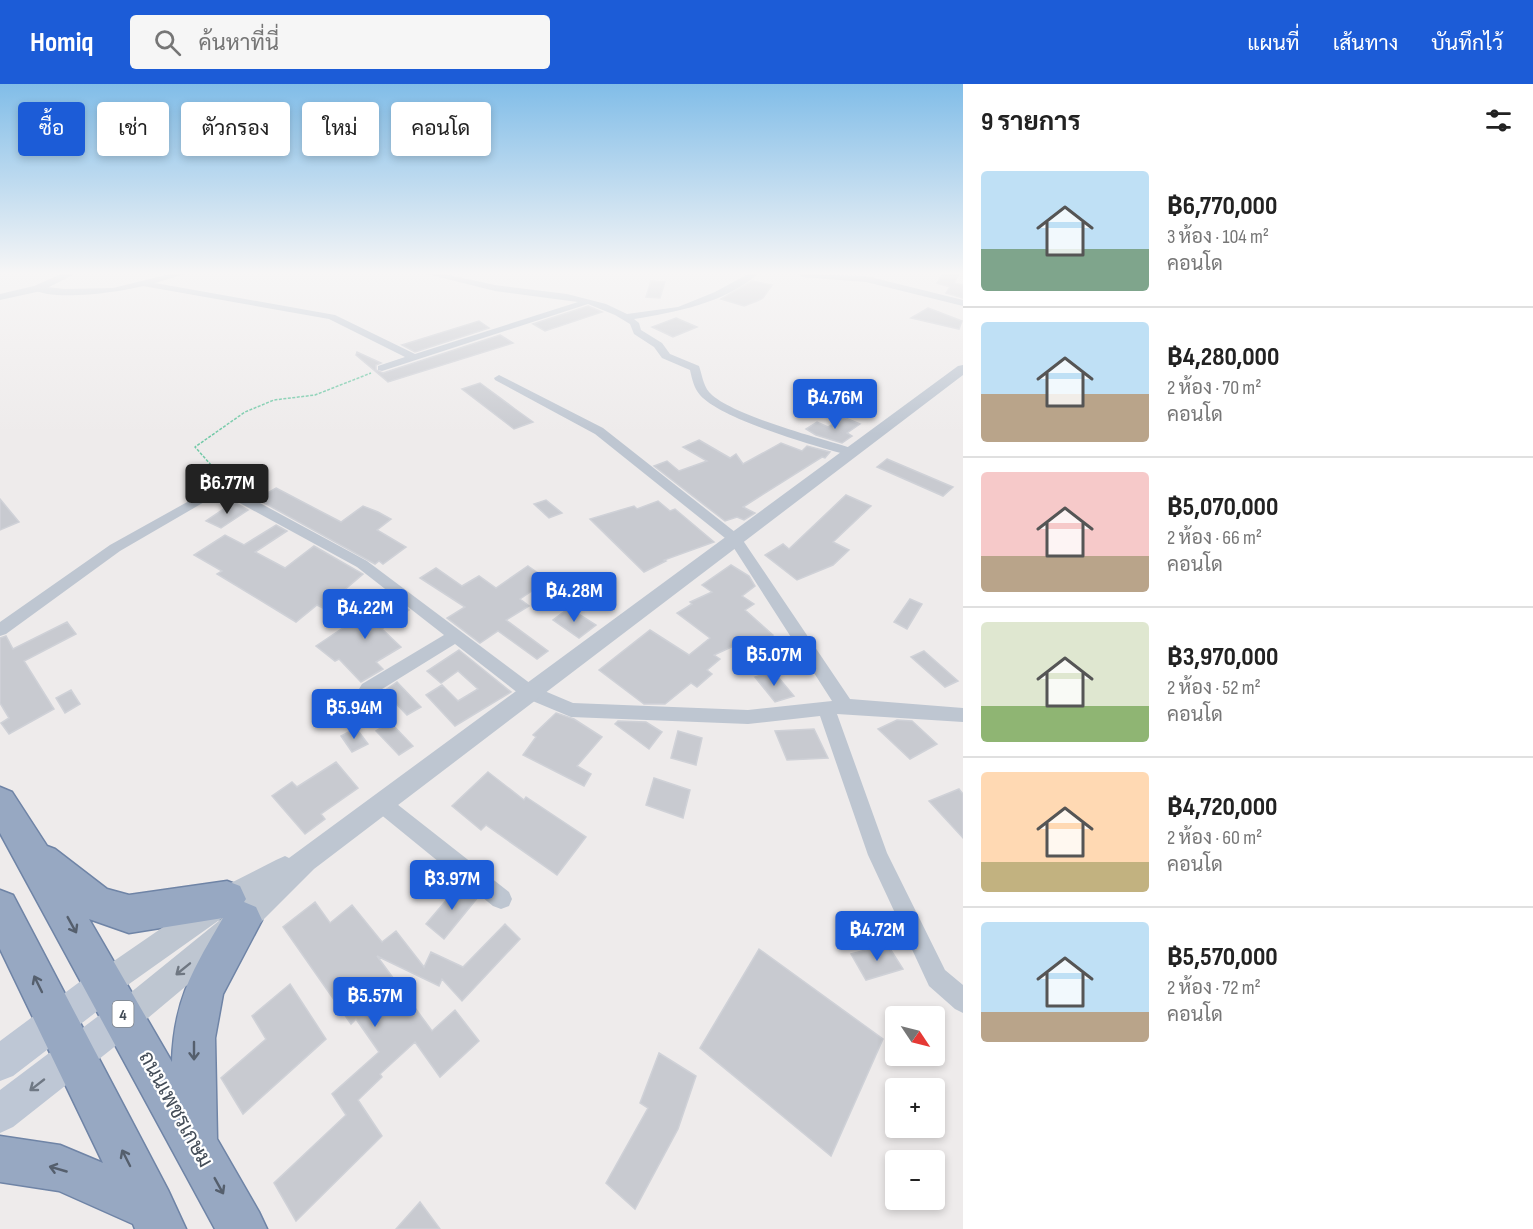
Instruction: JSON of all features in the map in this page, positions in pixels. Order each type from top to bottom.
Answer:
[{"type":"highway","name":"ถนนเพชรเกษม","points":[[0,801],[31,852],[242,1229]]},
{"type":"highway","points":[[31,852],[97,904],[129,914],[235,909],[204,988],[194,1038],[194,1142]]},
{"type":"highway","points":[[0,908],[156,1218]]},
{"type":"highway","points":[[0,1159],[60,1168],[156,1218]]},
{"type":"main road","points":[[0,1114],[66,1039],[115,1001]]},
{"type":"main road","points":[[0,1063],[66,1039]]},
{"type":"street","points":[[353,327],[413,357]]},
{"type":"street","points":[[382,368],[507,327]]},
{"type":"street","points":[[636,327],[638,332],[658,345],[666,356],[695,368],[697,380],[706,394],[733,411],[851,452]]},
{"type":"street","points":[[115,1001],[235,909],[305,860],[963,369]]},
{"type":"street","points":[[499,378],[599,431],[735,539],[835,706],[878,855],[937,978],[963,1001]]},
{"type":"street","points":[[0,630],[115,548],[216,490],[229,492],[362,564],[530,692],[571,710],[748,717],[835,706],[963,715]]},
{"type":"street","points":[[368,689],[457,635]]},
{"type":"street","points":[[381,803],[501,899]]},
{"type":"street","points":[[115,1001],[235,909]]},
{"type":"path","points":[[216,490],[212,466],[195,447],[245,412],[274,400],[326,391],[382,368]]},
{"type":"building","points":[[458,327],[489,328],[415,352],[402,345]]},
{"type":"building","points":[[539,327],[556,327],[545,331]]},
{"type":"building","points":[[653,327],[696,327],[673,337]]},
{"type":"building","points":[[500,335],[513,343],[388,382],[356,355],[357,352],[381,363],[376,365],[376,370],[383,373]]},
{"type":"building","points":[[480,383],[533,422],[514,429],[462,389]]},
{"type":"building","points":[[843,417],[860,424],[847,433],[852,436],[842,443],[816,435],[806,429],[817,422],[828,427]]},
{"type":"building","points":[[699,440],[730,458],[736,454],[743,464],[781,443],[802,451],[807,446],[830,452],[825,458],[822,457],[743,507],[755,513],[744,520],[737,517],[725,521],[654,466],[667,461],[679,471],[707,461],[683,447]]},
{"type":"building","points":[[887,459],[953,487],[943,496],[877,467]]},
{"type":"building","points":[[276,488],[341,522],[363,506],[378,512],[391,519],[377,530],[406,547],[383,564],[379,561],[375,564],[257,499]]},
{"type":"building","points":[[846,495],[871,506],[833,542],[849,550],[833,565],[797,580],[765,555],[783,544],[789,549]]},
{"type":"building","points":[[0,499],[19,522],[0,530]]},
{"type":"building","points":[[546,500],[562,513],[549,518],[534,504]]},
{"type":"building","points":[[658,501],[670,511],[675,509],[714,542],[664,560],[666,561],[644,572],[590,519],[634,506],[637,509]]},
{"type":"building","points":[[234,502],[248,510],[221,528],[206,521]]},
{"type":"building","points":[[276,525],[287,531],[255,552],[285,568],[314,546],[363,574],[323,608],[317,605],[296,622],[217,574],[222,571],[194,555],[225,535],[244,545]]},
{"type":"building","points":[[731,565],[749,576],[755,586],[742,596],[754,604],[745,610],[773,635],[759,642],[753,637],[714,655],[720,659],[707,670],[712,674],[697,687],[691,683],[665,704],[644,704],[599,670],[650,630],[689,655],[710,638],[677,613],[692,604],[690,602],[712,592],[702,585]]},
{"type":"building","points":[[528,566],[548,580],[520,599],[529,606],[506,620],[548,651],[537,659],[498,631],[480,643],[447,618],[465,607],[420,578],[436,568],[462,586],[479,576],[496,588]]},
{"type":"building","points":[[391,596],[409,610],[382,629],[401,647],[376,662],[383,669],[361,682],[339,659],[335,661],[316,646]]},
{"type":"building","points":[[910,599],[922,604],[907,629],[894,622]]},
{"type":"building","points":[[569,608],[596,625],[579,638],[553,620]]},
{"type":"building","points":[[67,622],[76,634],[24,661],[54,709],[9,734],[1,723],[9,718],[0,703],[0,638],[6,636],[13,649]]},
{"type":"building","points":[[459,650],[511,692],[455,726],[426,695],[442,685],[458,701],[478,689],[458,671],[441,683],[427,671]]},
{"type":"building","points":[[924,651],[958,681],[945,687],[911,657]]},
{"type":"building","points":[[773,671],[794,696],[775,702],[755,677]]},
{"type":"building","points":[[397,682],[421,707],[407,715],[384,691]]},
{"type":"building","points":[[71,690],[80,704],[65,713],[56,698]]},
{"type":"building","points":[[556,713],[574,719],[602,737],[577,766],[591,774],[584,786],[523,755],[536,737],[533,735]]},
{"type":"building","points":[[897,720],[912,721],[937,744],[910,759],[878,729]]},
{"type":"building","points":[[618,721],[646,722],[662,732],[649,749],[615,724]]},
{"type":"building","points":[[390,722],[413,746],[399,755],[376,731]]},
{"type":"building","points":[[356,728],[368,744],[352,752],[341,736]]},
{"type":"building","points":[[814,729],[828,758],[787,760],[775,731]]},
{"type":"building","points":[[678,731],[702,738],[696,765],[671,758]]},
{"type":"building","points":[[336,762],[358,788],[321,814],[325,819],[305,834],[272,796],[292,782],[297,787]]},
{"type":"building","points":[[488,772],[524,800],[526,797],[586,837],[557,875],[486,825],[481,830],[452,806]]},
{"type":"building","points":[[654,778],[690,790],[683,818],[646,805]]},
{"type":"building","points":[[959,789],[963,794],[963,838],[929,801]]},
{"type":"building","points":[[461,883],[478,897],[444,939],[426,924]]},
{"type":"building","points":[[315,902],[330,923],[352,905],[382,942],[396,931],[424,967],[431,952],[463,967],[505,924],[520,939],[462,1001],[442,979],[439,986],[377,956],[432,1031],[455,1010],[479,1041],[440,1077],[415,1042],[380,1074],[382,1077],[358,1100],[382,1136],[296,1221],[274,1183],[346,1115],[332,1094],[379,1052],[356,1019],[351,1024],[283,927]]},
{"type":"building","points":[[887,944],[903,969],[866,980],[851,954]]},
{"type":"building","points":[[759,949],[883,1039],[831,1156],[700,1048]]},
{"type":"building","points":[[290,984],[326,1039],[243,1114],[221,1078],[266,1039],[252,1016]]},
{"type":"building","points":[[659,1053],[696,1076],[678,1129],[635,1209],[606,1183],[648,1108],[640,1103]]},
{"type":"building","points":[[420,1202],[440,1229],[396,1229]]}]
